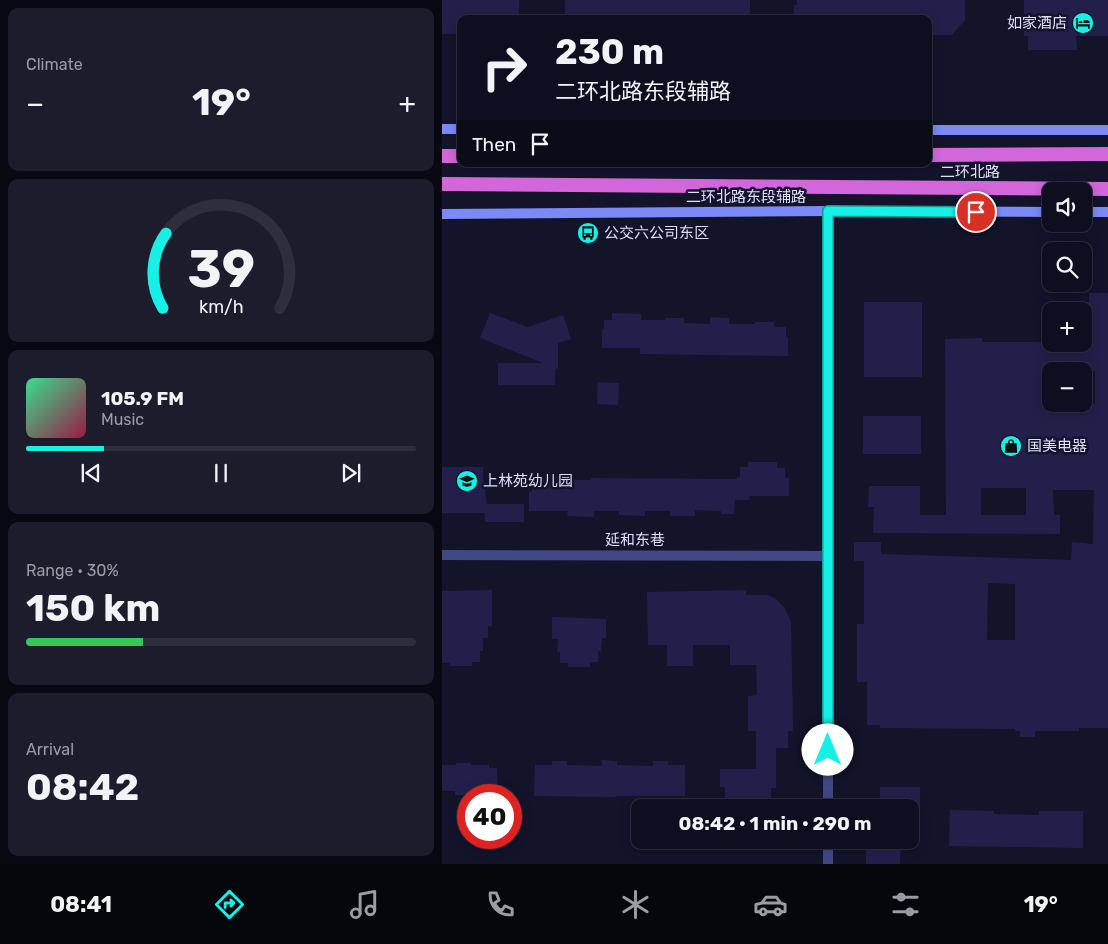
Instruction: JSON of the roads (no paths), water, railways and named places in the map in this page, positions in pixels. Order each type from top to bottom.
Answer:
[{"type":"highway","name":"二环北路","points":[[932,155],[1108,154]]},
{"type":"highway","points":[[442,156],[457,156]]},
{"type":"highway","name":"二环北路","points":[[442,184],[1108,189]]},
{"type":"main road","points":[[442,129],[457,129]]},
{"type":"main road","points":[[932,130],[1108,130]]},
{"type":"main road","name":"二环北路东段辅路","points":[[442,214],[828,211],[1042,212]]},
{"type":"main road","points":[[1092,212],[1108,212]]},
{"type":"street","points":[[828,211],[828,799]]},
{"type":"street","name":"延和东巷","points":[[442,554],[827,556]]},
{"type":"street","points":[[828,849],[828,864]]},
{"type":"place","name":"如家酒店","points":[[1083,23]]},
{"type":"place","name":"公交六公司东区","points":[[588,233]]},
{"type":"place","name":"国美电器","points":[[1011,446]]},
{"type":"place","name":"上林苑幼儿园","points":[[467,481]]}]
